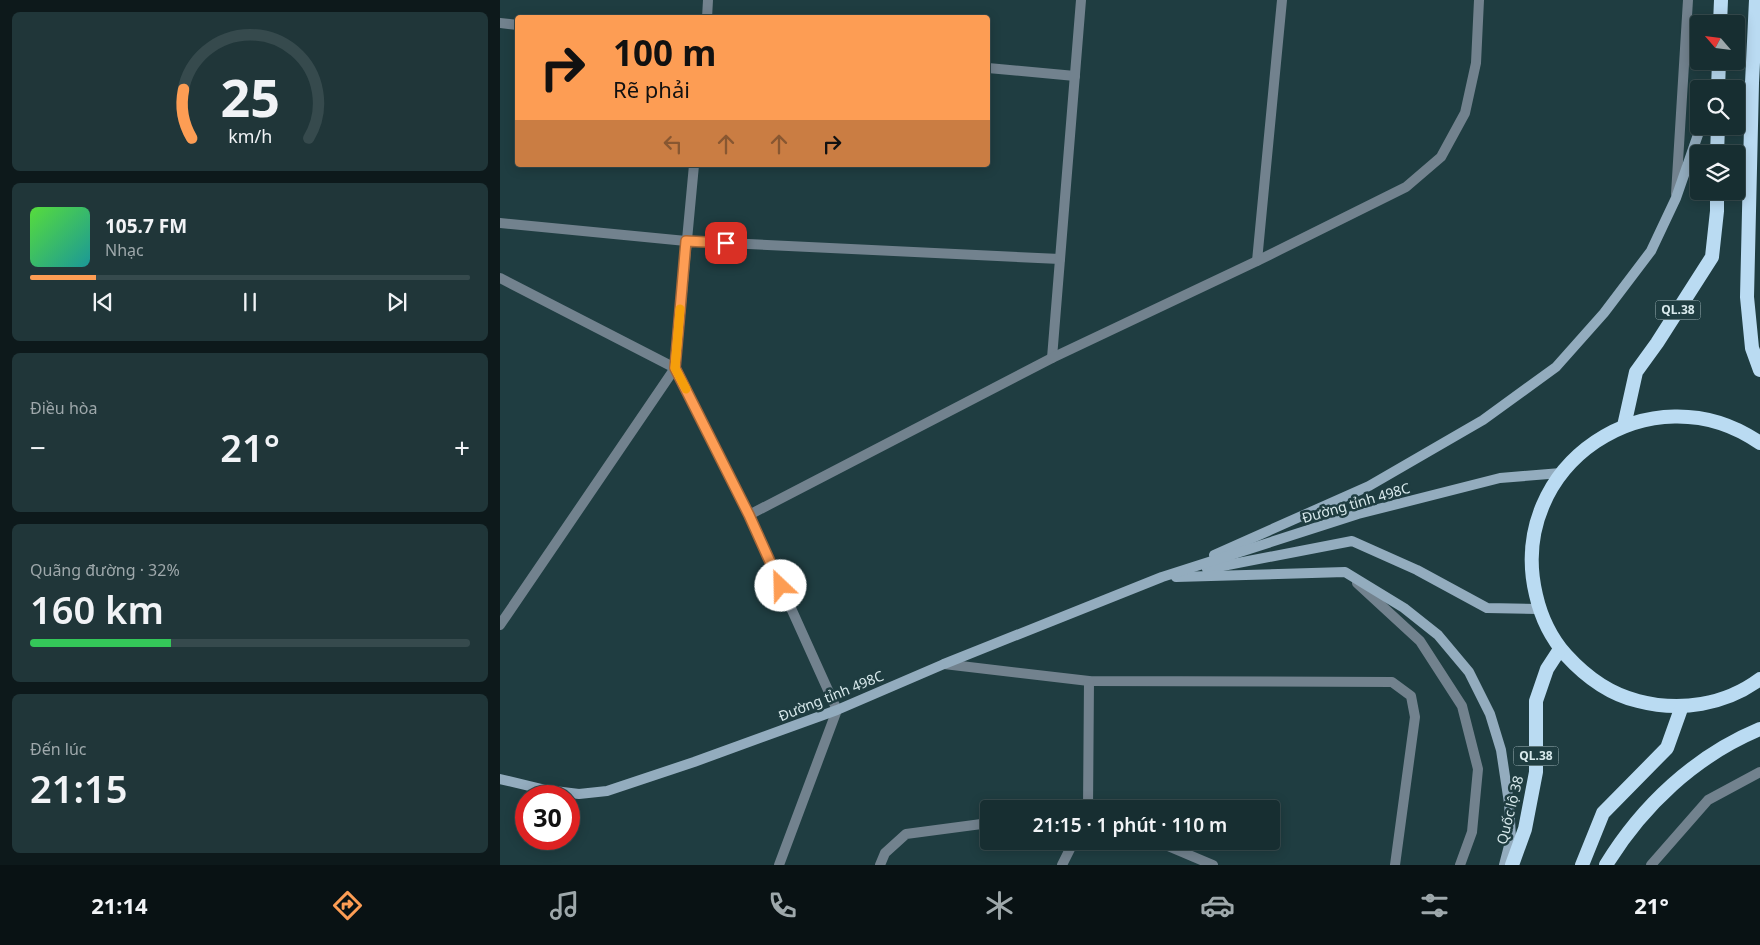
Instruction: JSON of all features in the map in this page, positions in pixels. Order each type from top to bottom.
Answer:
[{"type":"highway","points":[[1720,15],[1721,0]]},
{"type":"highway","points":[[1756,0],[1747,297],[1752,348],[1760,370]]},
{"type":"highway","points":[[1752,83],[1760,113]]},
{"type":"highway","name":"QL.38","points":[[1624,426],[1636,372],[1657,343],[1712,257],[1717,200]]},
{"type":"highway","points":[[1760,443],[1748,434],[1725,424],[1700,417],[1674,416],[1649,418],[1624,426],[1600,437],[1579,453],[1561,473],[1546,497],[1536,524],[1531,552],[1532,581],[1539,609],[1548,629],[1560,649],[1579,670],[1601,686],[1627,698],[1654,705],[1682,706],[1706,704],[1730,696],[1760,679]]},
{"type":"highway","name":"Quốc lộ 38","points":[[1512,865],[1525,829],[1536,772],[1536,701],[1547,669],[1560,649]]},
{"type":"highway","points":[[1582,865],[1603,813],[1667,748],[1682,706]]},
{"type":"highway","points":[[1606,865],[1620,842],[1668,788],[1705,758],[1741,737],[1760,729]]},
{"type":"main road","points":[[1162,578],[1369,486],[1483,420],[1556,367],[1604,313],[1650,251],[1676,198],[1698,135]]},
{"type":"main road","name":"Đường tỉnh 498C","points":[[500,780],[546,790],[579,794],[607,791],[694,762],[837,710],[944,664],[1162,578],[1367,512],[1500,478],[1561,473]]},
{"type":"main road","name":"Đường tỉnh 498C","points":[[1162,578],[1352,541],[1418,570],[1487,608],[1539,609]]},
{"type":"main road","points":[[1162,578],[1345,572],[1404,608],[1431,629],[1470,672],[1490,714],[1502,750],[1509,803],[1511,838],[1504,865]]},
{"type":"street","points":[[707,15],[708,0]]},
{"type":"street","points":[[1052,358],[1081,0]]},
{"type":"street","points":[[1257,261],[1282,0]]},
{"type":"street","points":[[749,515],[1052,358],[1257,261],[1406,187],[1441,157],[1465,113],[1476,63],[1479,0]]},
{"type":"street","points":[[1676,198],[1688,0]]},
{"type":"street","points":[[500,24],[515,25]]},
{"type":"street","points":[[990,68],[1075,76]]},
{"type":"street","points":[[500,625],[675,368],[694,167]]},
{"type":"street","points":[[502,224],[686,241],[1060,259]]},
{"type":"street","points":[[500,278],[675,368],[749,515],[837,710],[780,865]]},
{"type":"street","points":[[1345,572],[1420,641],[1462,706],[1478,769],[1472,832],[1460,865]]},
{"type":"street","points":[[944,664],[1089,681],[1392,682],[1411,696],[1415,717],[1395,865]]},
{"type":"street","points":[[1088,800],[1089,681]]},
{"type":"street","points":[[1651,865],[1708,800],[1760,772]]},
{"type":"street","points":[[880,865],[885,852],[906,834],[980,824]]},
{"type":"street","points":[[1062,865],[1070,850]]},
{"type":"street","points":[[1177,850],[1213,865]]},
{"type":"slow traffic","points":[[680,309],[675,368],[686,389]]},
{"type":"route","points":[[726,243],[686,241],[675,368],[749,515],[781,586]]}]
